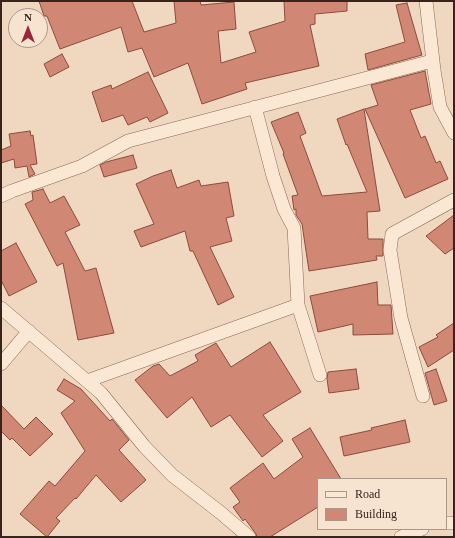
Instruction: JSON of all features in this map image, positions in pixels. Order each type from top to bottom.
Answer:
[{"type":"street","points":[[426,1],[432,61],[440,107],[453,130]]},
{"type":"street","points":[[1,196],[82,166],[128,141],[432,61]]},
{"type":"street","points":[[255,107],[273,176],[284,209],[294,228],[298,305],[320,376]]},
{"type":"street","points":[[423,396],[401,318],[390,250],[392,234],[454,200]]},
{"type":"street","points":[[87,381],[298,305]]},
{"type":"street","points":[[1,308],[101,393],[144,446],[172,475],[249,537]]},
{"type":"street","points":[[1,364],[29,331]]},
{"type":"street","points":[[401,537],[419,530]]},
{"type":"building","points":[[39,1],[132,1],[144,32],[176,23],[174,1],[200,1],[201,5],[234,2],[236,29],[218,31],[221,63],[256,52],[249,32],[285,21],[284,1],[347,1],[347,11],[315,14],[315,24],[310,25],[319,66],[245,83],[247,89],[202,104],[188,63],[154,77],[142,48],[128,52],[121,27],[60,49],[48,19],[48,8],[41,8]]},
{"type":"building","points":[[407,3],[422,55],[368,70],[365,54],[405,42],[396,5]]},
{"type":"building","points":[[62,54],[69,67],[50,77],[44,64]]},
{"type":"building","points":[[425,71],[431,104],[410,110],[421,138],[425,136],[436,163],[440,161],[448,179],[405,198],[365,109],[378,105],[371,85]]},
{"type":"building","points":[[148,72],[168,113],[150,122],[147,117],[128,125],[123,115],[102,122],[92,92],[111,85],[112,89]]},
{"type":"building","points":[[364,109],[380,211],[367,212],[368,239],[383,239],[383,256],[376,256],[377,260],[309,271],[302,224],[296,215],[296,209],[294,210],[292,196],[298,195],[283,154],[284,153],[271,122],[298,112],[306,133],[300,136],[322,196],[367,192],[347,144],[346,145],[337,119]]},
{"type":"building","points":[[30,131],[31,136],[33,135],[37,164],[30,165],[35,174],[29,177],[27,166],[15,168],[14,159],[1,163],[1,150],[11,146],[9,134]]},
{"type":"building","points":[[133,155],[137,168],[104,177],[100,165]]},
{"type":"building","points":[[171,170],[177,188],[199,180],[201,186],[228,182],[234,216],[226,218],[232,241],[210,247],[234,297],[218,305],[193,251],[190,251],[185,231],[141,247],[134,231],[154,224],[136,184]]},
{"type":"building","points":[[43,189],[50,203],[64,196],[80,225],[65,232],[85,271],[96,268],[114,333],[78,340],[63,263],[57,266],[25,204],[33,200],[32,192]]},
{"type":"building","points":[[454,215],[454,248],[445,254],[426,236]]},
{"type":"building","points":[[16,243],[37,282],[9,296],[1,280],[1,251]]},
{"type":"building","points":[[377,282],[378,305],[391,305],[393,334],[353,335],[353,324],[318,332],[310,296]]},
{"type":"building","points":[[454,323],[454,350],[428,367],[419,347],[438,337],[436,335]]},
{"type":"building","points":[[270,342],[301,392],[263,415],[283,441],[262,457],[230,415],[211,427],[192,397],[167,418],[135,380],[153,366],[159,364],[170,376],[198,361],[195,355],[216,343],[231,367]]},
{"type":"building","points":[[356,369],[359,389],[329,393],[327,379],[328,372]]},
{"type":"building","points":[[436,369],[447,401],[434,405],[425,373]]},
{"type":"building","points":[[64,379],[81,389],[110,421],[112,419],[129,440],[119,450],[146,480],[121,502],[96,475],[76,499],[75,498],[56,518],[60,521],[47,537],[20,514],[49,481],[55,486],[85,451],[61,413],[75,401],[57,390]]},
{"type":"building","points":[[1,405],[24,429],[36,417],[53,434],[30,456],[12,438],[10,440],[1,431]]},
{"type":"building","points":[[405,420],[410,442],[344,456],[340,437],[372,430],[371,428]]},
{"type":"building","points":[[310,428],[340,478],[317,478],[317,508],[270,537],[257,537],[245,519],[243,521],[233,507],[240,502],[230,488],[263,463],[274,479],[303,457],[292,439]]}]
